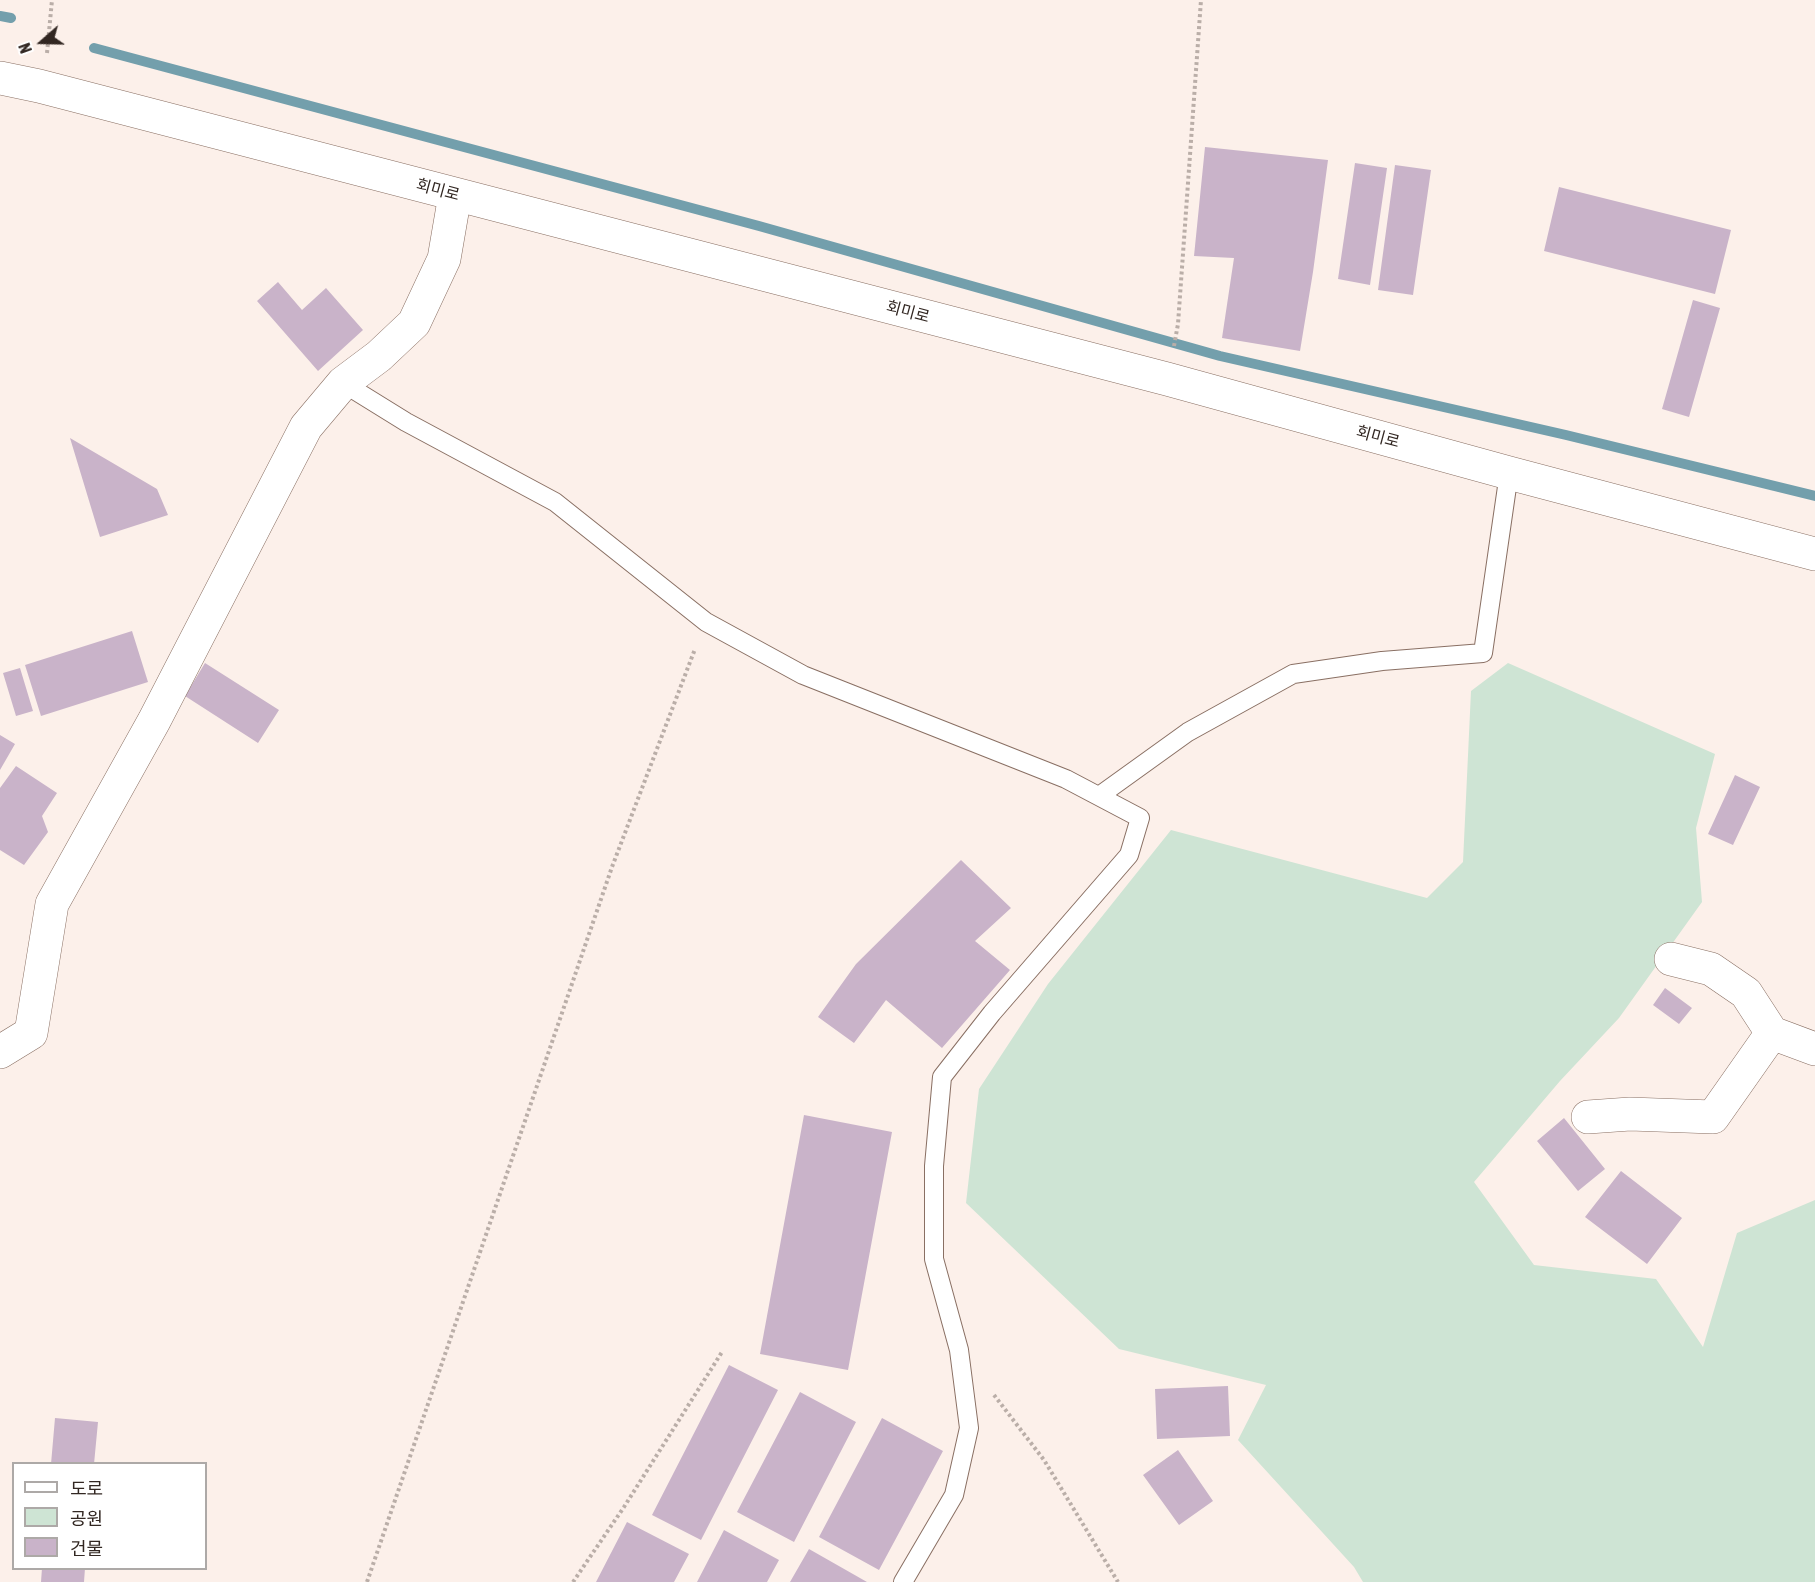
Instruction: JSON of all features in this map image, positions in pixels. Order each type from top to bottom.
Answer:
[{"type":"street","name":"회미로","points":[[0,78],[39,86],[1167,379],[1815,554]]},
{"type":"street","points":[[0,1052],[31,1033],[52,904],[154,721],[306,427],[343,383],[379,356],[414,323],[444,259],[454,195]]},
{"type":"street","points":[[1671,959],[1711,969],[1746,993],[1772,1033],[1815,1049]]},
{"type":"street","points":[[1588,1117],[1630,1114],[1713,1117],[1772,1033]]},
{"type":"lane","points":[[343,383],[406,422],[555,502],[706,622],[803,675],[1066,779],[1140,818],[1129,855],[992,1013],[942,1077],[934,1166],[934,1259],[959,1350],[969,1428],[954,1495],[903,1582]]},
{"type":"lane","points":[[1099,796],[1188,732],[1293,674],[1382,661],[1482,653],[1509,473]]},
{"type":"path","points":[[39,86],[49,44],[52,0]]},
{"type":"path","points":[[1173,351],[1178,324],[1201,0]]},
{"type":"path","points":[[368,1582],[612,867],[706,622]]},
{"type":"path","points":[[959,1350],[1044,1460],[1118,1582]]},
{"type":"path","points":[[573,1582],[624,1507],[722,1352]]},
{"type":"green space","points":[[1508,663],[1715,754],[1696,828],[1702,902],[1619,1018],[1560,1081],[1474,1182],[1534,1265],[1656,1279],[1703,1347],[1737,1233],[1815,1200],[1815,1582],[1363,1582],[1354,1567],[1238,1440],[1266,1385],[1119,1349],[966,1203],[979,1089],[1048,984],[1171,830],[1427,898],[1463,862],[1471,691]]},
{"type":"building","points":[[1205,147],[1328,160],[1300,351],[1222,338],[1234,258],[1194,256]]},
{"type":"building","points":[[1355,163],[1387,168],[1370,285],[1338,279]]},
{"type":"building","points":[[1395,165],[1431,170],[1413,295],[1378,290]]},
{"type":"building","points":[[1559,187],[1731,230],[1715,294],[1544,251]]},
{"type":"building","points":[[278,282],[302,310],[326,288],[363,330],[318,371],[257,301]]},
{"type":"building","points":[[1693,300],[1720,308],[1689,417],[1662,409]]},
{"type":"building","points":[[70,438],[157,489],[168,515],[100,537]]},
{"type":"building","points":[[132,631],[148,682],[41,716],[25,665]]},
{"type":"building","points":[[205,663],[279,710],[258,743],[185,696]]},
{"type":"building","points":[[20,668],[33,711],[16,716],[3,673]]},
{"type":"building","points":[[0,735],[15,744],[0,770]]},
{"type":"building","points":[[16,766],[57,793],[42,816],[48,832],[24,865],[0,850],[0,788]]},
{"type":"building","points":[[1735,775],[1760,787],[1733,845],[1708,834]]},
{"type":"building","points":[[961,860],[1011,908],[975,941],[1010,970],[942,1048],[886,1000],[854,1043],[818,1017],[856,964]]},
{"type":"building","points":[[1665,988],[1692,1008],[1679,1024],[1653,1005]]},
{"type":"building","points":[[804,1115],[892,1132],[848,1370],[760,1354]]},
{"type":"building","points":[[1564,1118],[1605,1169],[1578,1191],[1537,1141]]},
{"type":"building","points":[[1621,1171],[1682,1218],[1647,1264],[1585,1217]]},
{"type":"building","points":[[729,1365],[778,1390],[701,1540],[652,1515]]},
{"type":"building","points":[[1228,1386],[1230,1436],[1157,1439],[1155,1389]]},
{"type":"building","points":[[800,1392],[856,1422],[794,1542],[737,1512]]},
{"type":"building","points":[[55,1418],[98,1422],[94,1462],[51,1462]]},
{"type":"building","points":[[882,1418],[943,1451],[879,1570],[819,1537]]},
{"type":"building","points":[[1178,1450],[1213,1501],[1179,1525],[1143,1475]]},
{"type":"building","points":[[627,1522],[689,1554],[674,1582],[596,1582]]},
{"type":"building","points":[[724,1530],[779,1560],[767,1582],[697,1582]]},
{"type":"building","points":[[809,1549],[867,1582],[790,1582]]},
{"type":"building","points":[[42,1570],[85,1570],[84,1582],[41,1582]]},
{"type":"waterway","points":[[0,16],[11,18]]},
{"type":"waterway","points":[[94,48],[759,226],[1220,356],[1566,435],[1815,496]]}]
